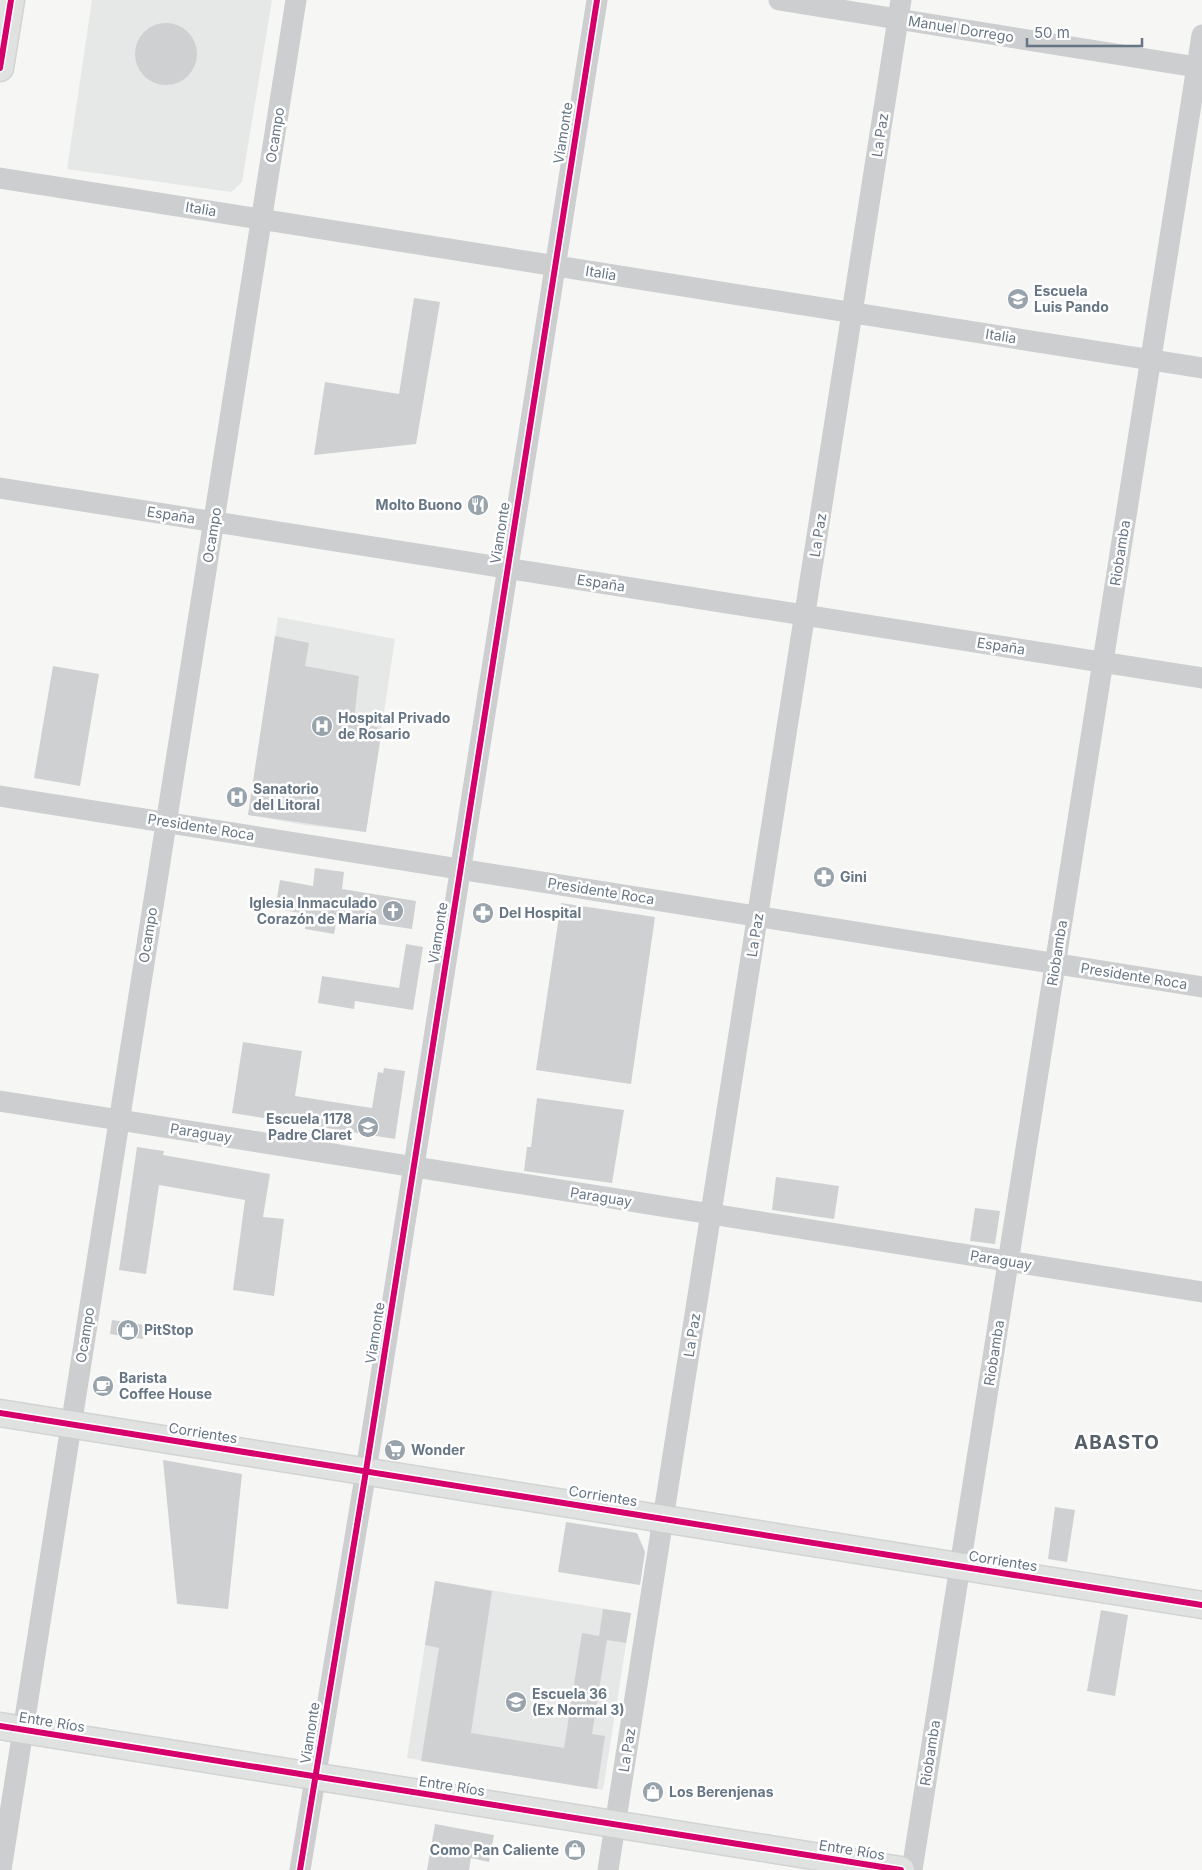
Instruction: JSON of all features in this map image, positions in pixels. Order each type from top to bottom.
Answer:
[{"type":"main road","points":[[0,68],[11,0]]},
{"type":"main road","name":"Corrientes","points":[[0,1414],[1202,1605]]},
{"type":"main road","name":"Entre Ríos","points":[[12,1728],[901,1870]]},
{"type":"street","name":"Ocampo","points":[[1,1870],[12,1728],[71,1425],[296,0]]},
{"type":"street","name":"Viamonte","points":[[300,1870],[366,1471],[597,0]]},
{"type":"street","name":"Manuel Dorrego","points":[[779,0],[900,10],[1200,67]]},
{"type":"street","name":"La Paz","points":[[608,1870],[900,10]]},
{"type":"street","name":"Riobamba","points":[[912,1870],[1150,360],[1200,67],[1202,35]]},
{"type":"street","name":"Italia","points":[[0,178],[1202,368]]},
{"type":"street","name":"España","points":[[0,488],[1202,678]]},
{"type":"street","name":"Presidente Roca","points":[[0,796],[1202,987]]},
{"type":"street","name":"Paraguay","points":[[0,1101],[1202,1292]]},
{"type":"shaded area","points":[[92,0],[272,0],[242,182],[231,192],[67,169]]},
{"type":"shaded area","name":"Hospital Privado de Rosario","points":[[278,617],[395,639],[366,832],[304,825],[248,815]]},
{"type":"shaded area","name":"Escuela 36 (Ex Normal 3)","points":[[435,1581],[631,1613],[603,1790],[407,1758]]},
{"type":"building","points":[[166,23],[178,25],[188,32],[195,42],[197,54],[195,66],[188,76],[178,83],[166,85],[154,83],[144,76],[137,66],[135,54],[137,42],[144,32],[154,25]]},
{"type":"building","points":[[414,298],[440,302],[416,444],[314,455],[325,382],[399,394]]},
{"type":"building","name":"Hospital Privado de Rosario","points":[[275,636],[309,643],[305,666],[359,676],[354,720],[382,729],[366,832],[248,815]]},
{"type":"building","points":[[53,666],[99,674],[80,786],[34,778]]},
{"type":"building","points":[[315,868],[344,872],[342,889],[416,901],[412,929],[337,918],[334,934],[305,929],[307,914],[275,909],[280,880],[313,886]]},
{"type":"building","points":[[561,903],[655,917],[631,1084],[536,1070]]},
{"type":"building","points":[[406,944],[423,947],[413,1010],[355,1001],[354,1009],[318,1003],[322,976],[399,988]]},
{"type":"building","points":[[243,1042],[302,1051],[295,1096],[372,1108],[378,1072],[383,1073],[384,1068],[405,1071],[395,1139],[232,1113]]},
{"type":"building","points":[[537,1098],[624,1110],[612,1183],[524,1171],[527,1147],[531,1147]]},
{"type":"building","points":[[137,1147],[164,1151],[163,1155],[270,1174],[263,1217],[284,1219],[274,1296],[233,1290],[245,1200],[159,1185],[146,1274],[119,1270]]},
{"type":"building","points":[[776,1177],[839,1186],[834,1219],[772,1210]]},
{"type":"building","points":[[975,1208],[1000,1211],[995,1244],[970,1241]]},
{"type":"building","name":"PitStop","points":[[112,1320],[145,1325],[143,1339],[110,1334]]},
{"type":"building","points":[[163,1460],[242,1474],[228,1609],[177,1604]]},
{"type":"building","points":[[1055,1507],[1075,1510],[1067,1562],[1048,1559]]},
{"type":"building","points":[[566,1522],[637,1533],[645,1552],[640,1585],[558,1572]]},
{"type":"building","points":[[435,1581],[492,1591],[471,1733],[564,1748],[582,1633],[599,1636],[603,1609],[631,1613],[626,1643],[607,1640],[592,1734],[605,1736],[597,1789],[421,1761],[439,1648],[425,1645]]},
{"type":"building","points":[[1101,1610],[1128,1615],[1115,1696],[1087,1691]]},
{"type":"building","points":[[435,1824],[494,1835],[489,1862],[471,1858],[469,1870],[427,1870]]},
{"type":"cycle path","points":[[0,68],[11,0]]},
{"type":"cycle path","points":[[300,1870],[366,1471],[597,0]]},
{"type":"cycle path","points":[[0,1413],[1202,1605]]},
{"type":"cycle path","points":[[0,1726],[901,1870]]},
{"type":"place","name":"Escuela Luis Pando","points":[[1018,299]]},
{"type":"place","name":"Molto Buono","points":[[478,505]]},
{"type":"place","name":"Hospital Privado de Rosario","points":[[322,726]]},
{"type":"place","name":"Sanatorio del Litoral","points":[[237,797]]},
{"type":"place","name":"Gini","points":[[824,877]]},
{"type":"place","name":"Iglesia Inmaculado Corazón de María","points":[[393,911]]},
{"type":"place","name":"Del Hospital","points":[[483,913]]},
{"type":"place","name":"Escuela 1178 Padre Claret","points":[[368,1127]]},
{"type":"place","name":"PitStop","points":[[128,1330]]},
{"type":"place","name":"Barista Coffee House","points":[[103,1386]]},
{"type":"place","name":"Wonder","points":[[395,1450]]},
{"type":"place","name":"Escuela 36 (Ex Normal 3)","points":[[516,1702]]},
{"type":"place","name":"Los Berenjenas","points":[[653,1792]]},
{"type":"place","name":"Como Pan Caliente","points":[[575,1850]]},
{"type":"district","name":"ABASTO","points":[[1117,1442]]}]
